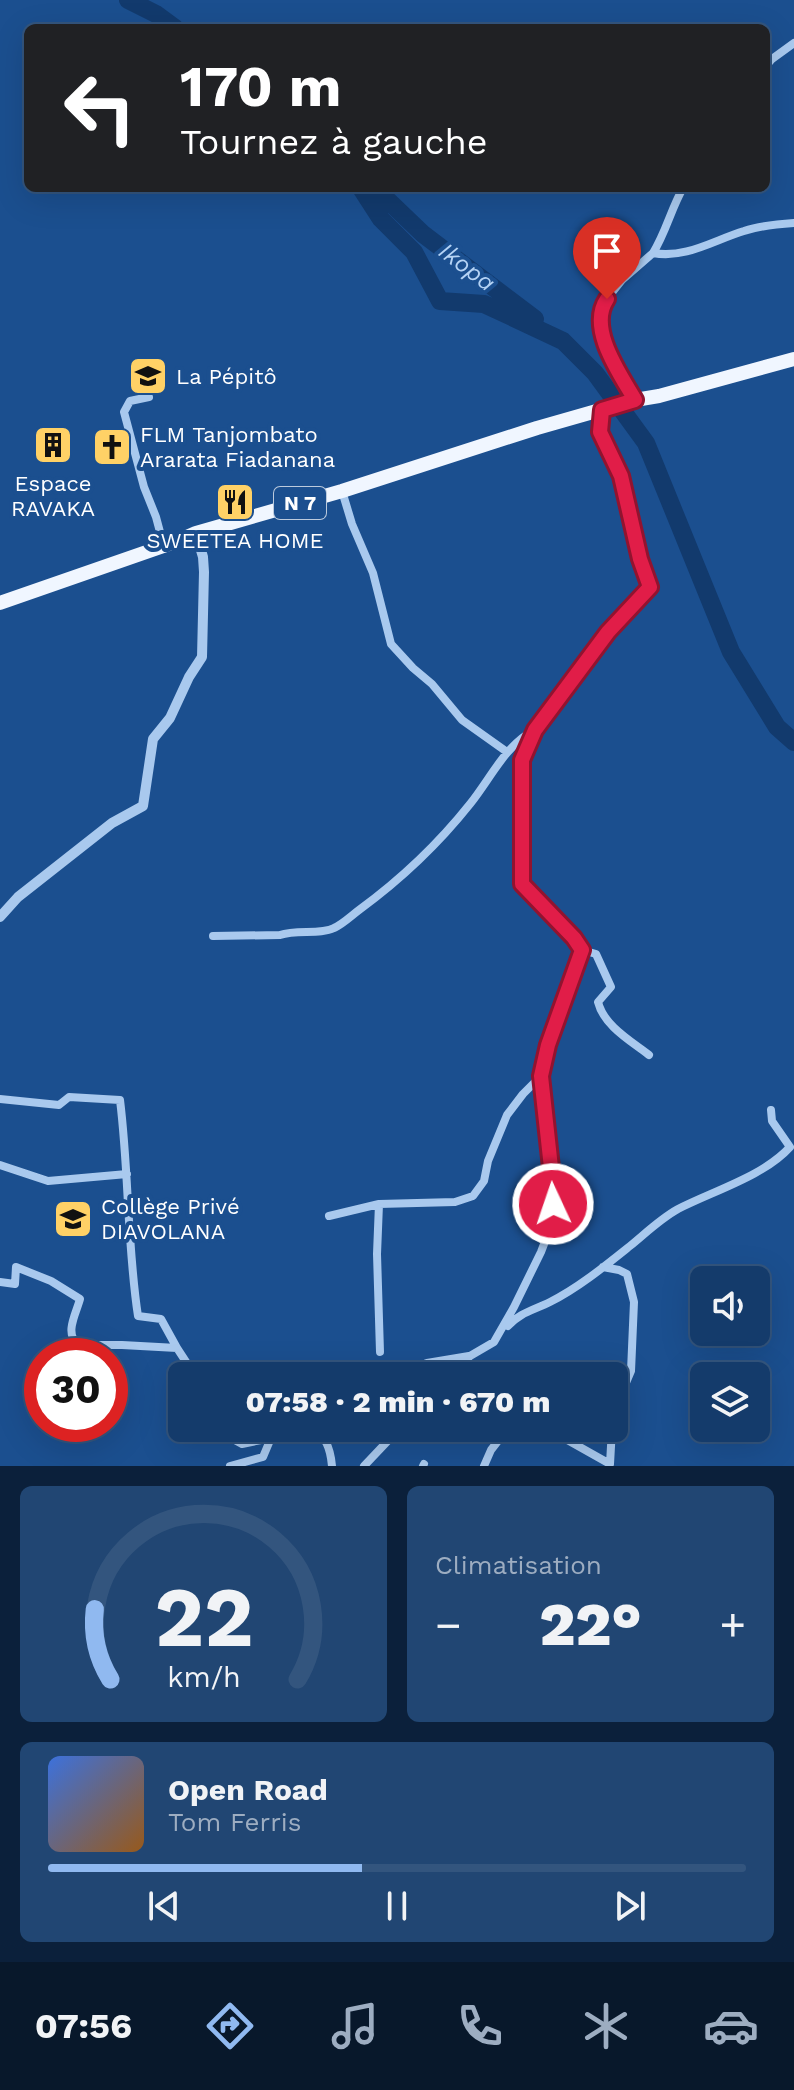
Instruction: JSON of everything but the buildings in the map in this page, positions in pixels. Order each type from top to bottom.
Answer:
[{"type":"main road","name":"N 7","points":[[0,603],[196,533],[342,491],[537,428],[794,359]]},
{"type":"street","points":[[770,61],[794,43]]},
{"type":"street","points":[[635,400],[611,361],[601,322],[602,305],[622,280],[653,253],[681,192]]},
{"type":"street","points":[[653,253],[664,255],[696,250],[745,231],[794,223]]},
{"type":"street","points":[[149,397],[130,401],[124,412],[144,487],[167,544]]},
{"type":"street","points":[[602,410],[600,432],[621,476],[640,559],[650,587],[608,632],[535,730],[522,760],[522,884],[582,950],[596,954],[611,987],[598,1002],[600,1011],[615,1028],[649,1055]]},
{"type":"street","points":[[342,491],[373,573],[391,644],[432,684],[462,720],[507,752]]},
{"type":"street","points":[[0,917],[18,897],[112,823],[143,806],[153,739],[170,718],[202,657],[204,572],[196,533]]},
{"type":"street","points":[[213,936],[332,930],[420,858],[469,806],[507,752],[519,739],[535,730]]},
{"type":"street","points":[[494,1342],[541,1252],[552,1223],[553,1186],[541,1076],[548,1045],[582,950]]},
{"type":"street","points":[[329,1216],[379,1204],[455,1202],[473,1196],[484,1181],[488,1161],[507,1115],[541,1076]]},
{"type":"street","points":[[0,1099],[59,1105],[69,1097],[120,1100],[138,1316],[161,1319],[186,1362]]},
{"type":"street","points":[[464,1362],[494,1342],[514,1319],[551,1302],[603,1267],[654,1224],[784,1154],[790,1147],[772,1121],[771,1110]]},
{"type":"street","points":[[0,1165],[48,1181],[127,1174]]},
{"type":"street","points":[[379,1204],[380,1352]]},
{"type":"street","points":[[0,1282],[15,1284],[16,1267],[51,1281],[80,1299],[70,1331],[72,1340],[78,1345],[177,1348]]},
{"type":"street","points":[[603,1267],[627,1274],[634,1302],[631,1371],[628,1378]]},
{"type":"street","points":[[433,1362],[470,1356]]},
{"type":"street","points":[[230,1466],[263,1457],[269,1442]]},
{"type":"street","points":[[326,1442],[330,1448],[332,1466]]},
{"type":"street","points":[[364,1466],[387,1442]]},
{"type":"street","points":[[484,1466],[497,1442]]},
{"type":"street","points":[[571,1442],[610,1464],[611,1442]]},
{"type":"waterway","points":[[128,0],[170,24]]},
{"type":"waterway","points":[[364,192],[381,219],[414,252],[440,301],[484,304],[563,341],[595,373],[646,443],[731,652],[777,727],[794,742]]},
{"type":"waterway","name":"Ikopa","points":[[379,192],[423,234],[535,319]]},
{"type":"place","name":"La Pépitô","points":[[148,376]]},
{"type":"place","name":"Espace RAVAKA","points":[[53,445]]},
{"type":"place","name":"FLM Tanjombato Ararata Fiadanana","points":[[112,447]]},
{"type":"place","name":"SWEETEA HOME","points":[[235,502]]},
{"type":"place","name":"Collège Privé DIAVOLANA","points":[[73,1219]]},
{"type":"route","points":[[553,1204],[541,1076],[548,1045],[582,950],[522,884],[522,760],[535,730],[608,632],[650,587],[640,559],[621,476],[600,432],[602,410],[635,400],[611,361],[601,322],[602,305],[607,299]]}]
